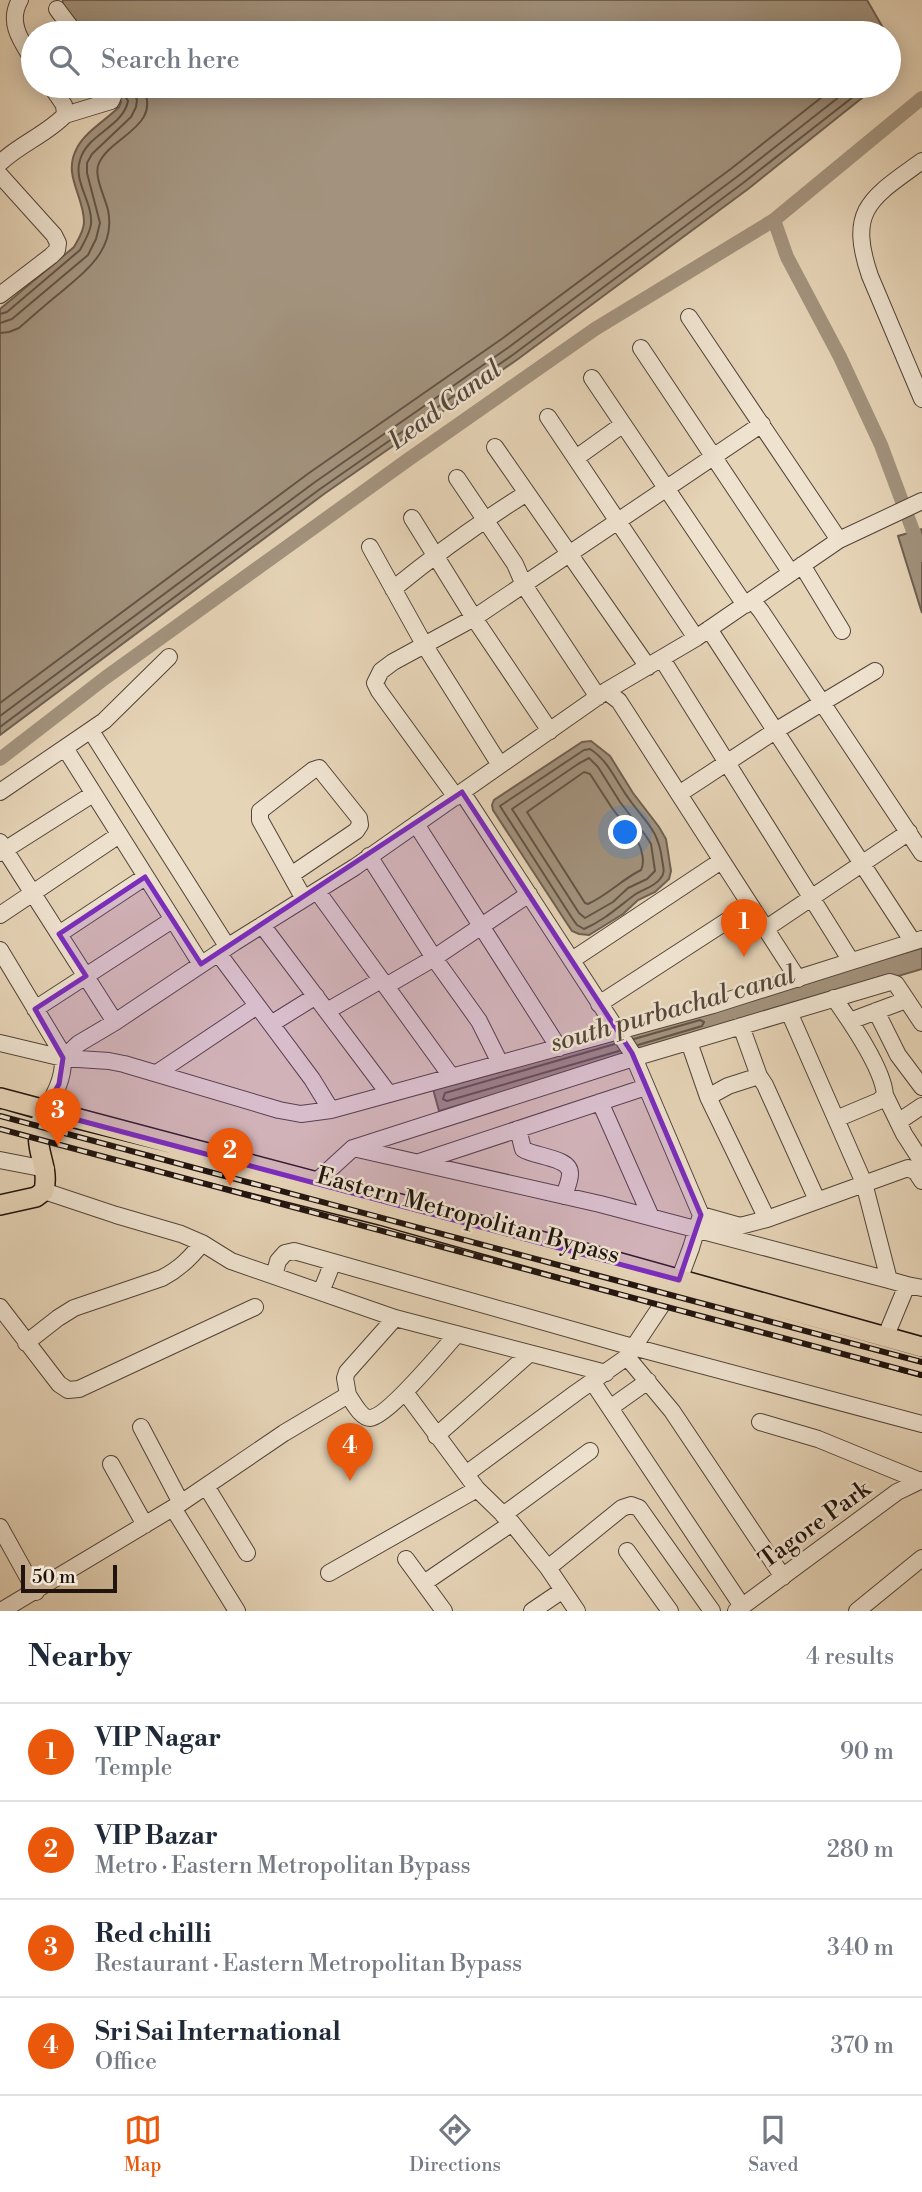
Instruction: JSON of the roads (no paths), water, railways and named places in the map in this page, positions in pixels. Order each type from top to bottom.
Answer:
[{"type":"main road","points":[[0,1098],[290,1177],[317,1181],[922,1347]]},
{"type":"main road","points":[[0,1205],[36,1197],[44,1191],[46,1170],[39,1154],[38,1130],[44,1111]]},
{"type":"main road","name":"Eastern Metropolitan Bypass","points":[[0,1119],[381,1215],[922,1367]]},
{"type":"street","points":[[20,0],[15,9],[14,24],[21,41]]},
{"type":"street","points":[[57,9],[66,21]]},
{"type":"street","points":[[59,98],[64,105],[65,114]]},
{"type":"street","points":[[0,163],[12,152],[57,123],[65,114],[111,102],[112,98]]},
{"type":"street","points":[[922,161],[883,190],[863,217],[860,228],[862,250],[870,276],[922,399]]},
{"type":"street","points":[[0,174],[58,243],[57,250],[51,256],[0,295]]},
{"type":"street","points":[[689,317],[839,540]]},
{"type":"street","points":[[641,348],[713,458],[842,631]]},
{"type":"street","points":[[592,378],[665,489],[822,702],[922,853]]},
{"type":"street","points":[[0,1043],[63,1059],[109,1060],[279,1110],[302,1114],[331,1110],[500,1063],[621,1034],[917,940],[861,864],[775,731],[618,522],[548,417]]},
{"type":"street","points":[[678,1280],[699,1222],[633,1055],[529,894],[459,795],[374,683],[381,671],[393,662],[474,618],[762,424]]},
{"type":"street","points":[[576,458],[622,425]]},
{"type":"street","points":[[495,447],[570,554],[655,663],[726,763],[851,961]]},
{"type":"street","points":[[457,478],[515,564],[524,584],[602,694],[619,701],[798,979]]},
{"type":"street","points":[[393,589],[483,520],[527,493]]},
{"type":"street","points":[[63,1059],[78,1044],[311,895],[602,694],[703,634],[839,540],[922,501]]},
{"type":"street","points":[[412,518],[474,618],[550,730]]},
{"type":"street","points":[[370,547],[425,646],[500,765]]},
{"type":"street","points":[[0,792],[91,731],[118,709],[169,657]]},
{"type":"street","points":[[679,794],[775,731],[875,671]]},
{"type":"street","points":[[91,731],[257,1006],[312,1079],[331,1110]]},
{"type":"street","points":[[65,748],[201,964]]},
{"type":"street","points":[[291,875],[360,825],[359,818],[319,768],[258,814],[291,875],[311,895],[383,983],[451,1076]]},
{"type":"street","points":[[93,794],[2,848],[116,1022]]},
{"type":"street","points":[[416,824],[559,1048]]},
{"type":"street","points":[[765,929],[908,832]]},
{"type":"street","points":[[0,915],[119,835]]},
{"type":"street","points":[[369,856],[434,958],[479,1021],[500,1063]]},
{"type":"street","points":[[572,960],[721,861]]},
{"type":"street","points":[[59,934],[145,877]]},
{"type":"street","points":[[327,1011],[434,958],[529,894]]},
{"type":"street","points":[[599,1004],[750,906]]},
{"type":"street","points":[[35,1009],[172,920]]},
{"type":"street","points":[[262,925],[389,1094]]},
{"type":"street","points":[[0,950],[62,1052],[63,1067],[59,1084],[44,1111]]},
{"type":"street","points":[[317,1181],[353,1148],[633,1055],[689,1042],[890,982],[896,985],[922,1023]]},
{"type":"street","points":[[271,1024],[316,996]]},
{"type":"street","points":[[834,998],[871,1058],[922,1181]]},
{"type":"street","points":[[850,1021],[906,1000]]},
{"type":"street","points":[[157,1073],[257,1006]]},
{"type":"street","points":[[789,1012],[864,1183],[889,1280]]},
{"type":"street","points":[[876,1012],[898,1055],[922,1087]]},
{"type":"street","points":[[741,1026],[759,1076],[817,1200]]},
{"type":"street","points":[[689,1042],[708,1097],[767,1219]]},
{"type":"street","points":[[708,1097],[728,1086],[759,1076]]},
{"type":"street","points":[[416,1163],[646,1087]]},
{"type":"street","points":[[836,1119],[879,1101],[885,1095]]},
{"type":"street","points":[[600,1102],[651,1217]]},
{"type":"street","points":[[898,1122],[922,1106]]},
{"type":"street","points":[[518,1129],[523,1149],[563,1162],[569,1167],[570,1174],[564,1196]]},
{"type":"street","points":[[353,1148],[651,1217],[722,1222],[740,1226],[767,1219],[917,1165]]},
{"type":"street","points":[[0,1160],[46,1170]]},
{"type":"street","points":[[44,1191],[181,1234],[231,1261],[395,1318],[529,1354],[599,1377]]},
{"type":"street","points":[[699,1222],[915,1287],[885,1338]]},
{"type":"street","points":[[26,1343],[74,1308],[162,1279],[187,1262],[202,1243]]},
{"type":"street","points":[[274,1276],[278,1261],[285,1253],[294,1251],[631,1352],[922,1424]]},
{"type":"street","points":[[321,1293],[333,1262]]},
{"type":"street","points":[[466,1474],[631,1352],[667,1297]]},
{"type":"street","points":[[0,1307],[59,1384],[68,1390],[79,1389],[256,1307]]},
{"type":"street","points":[[395,1318],[346,1372],[348,1395],[364,1416],[369,1418],[405,1392],[457,1335]]},
{"type":"street","points":[[631,1352],[648,1381],[672,1411],[783,1577]]},
{"type":"street","points":[[436,1436],[529,1354]]},
{"type":"street","points":[[599,1377],[610,1408],[739,1609]]},
{"type":"street","points":[[610,1408],[648,1381]]},
{"type":"street","points":[[405,1392],[477,1489],[507,1519],[548,1568],[577,1611]]},
{"type":"street","points":[[3,1604],[36,1592],[177,1506],[284,1433],[348,1395]]},
{"type":"street","points":[[761,1422],[818,1438],[920,1480]]},
{"type":"street","points":[[141,1427],[177,1506],[237,1611]]},
{"type":"street","points":[[424,1583],[590,1451]]},
{"type":"street","points":[[111,1464],[145,1525]]},
{"type":"street","name":"Tagore Park","points":[[739,1609],[897,1492],[920,1480]]},
{"type":"street","points":[[206,1486],[247,1553]]},
{"type":"street","points":[[329,1573],[477,1489]]},
{"type":"street","points":[[548,1568],[622,1508],[631,1505],[639,1508],[712,1611]]},
{"type":"street","points":[[0,1527],[36,1592]]},
{"type":"street","points":[[627,1552],[670,1611]]},
{"type":"street","points":[[857,1611],[922,1558]]},
{"type":"street","points":[[406,1559],[444,1611]]},
{"type":"street","points":[[532,1611],[563,1590]]},
{"type":"water","points":[[63,0],[867,0],[879,21],[70,21],[62,7]]},
{"type":"water","points":[[118,98],[862,98],[748,189],[518,359],[324,494],[0,735],[0,309],[74,247],[84,225],[73,176],[73,158],[85,137],[119,107],[121,102]]},
{"type":"water","points":[[922,529],[922,613],[898,536]]},
{"type":"water","points":[[591,741],[610,756],[659,827],[666,839],[671,871],[669,879],[655,892],[638,900],[623,914],[589,935],[572,931],[492,805],[494,800],[582,742]]},
{"type":"water","points":[[922,948],[922,969],[439,1111],[433,1089]]},
{"type":"waterway","name":"Lead Canal","points":[[0,759],[105,678],[595,329],[774,220],[922,98]]},
{"type":"waterway","points":[[774,220],[787,257],[840,357],[881,445],[922,555]]},
{"type":"railway","points":[[0,1116],[922,1362]]},
{"type":"railway","points":[[0,1129],[922,1375]]},
{"type":"place","name":"VIP Nagar","points":[[744,957]]},
{"type":"place","name":"Red chilli","points":[[58,1146]]},
{"type":"place","name":"VIP Bazar","points":[[230,1186]]},
{"type":"place","name":"Sri Sai International","points":[[350,1481]]},
{"type":"water label","name":"south purbachal canal","points":[[673,1009]]}]
